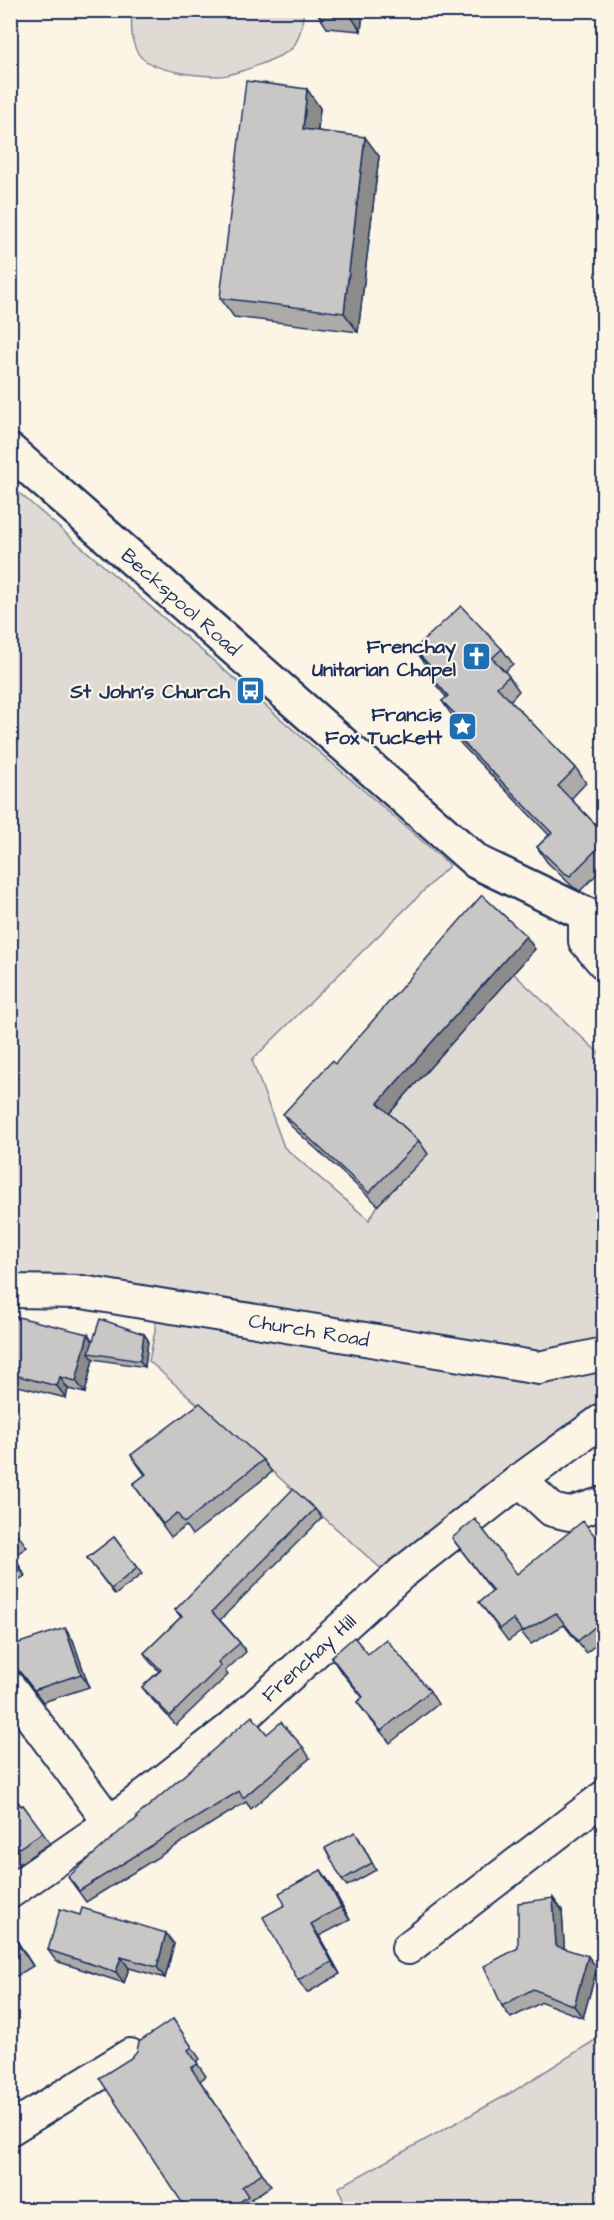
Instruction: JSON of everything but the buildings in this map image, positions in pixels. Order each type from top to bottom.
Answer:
[{"type":"street","name":"Beckspool Road","points":[[10,451],[477,862],[594,920],[585,941],[603,963]]},
{"type":"street","name":"Church Road","points":[[10,1291],[82,1292],[539,1368],[603,1354]]},
{"type":"street","name":"Frenchay Hill","points":[[10,1892],[110,1823],[230,1729],[402,1573],[520,1480],[603,1419]]},
{"type":"street","points":[[520,1480],[552,1510],[569,1514],[603,1503]]},
{"type":"street","points":[[10,1688],[14,1690],[110,1823]]},
{"type":"street","points":[[408,1948],[603,1797]]},
{"type":"street","points":[[10,2129],[130,2055]]},
{"type":"shaded area","points":[[132,10],[304,11],[298,38],[289,50],[258,65],[218,76],[168,70],[142,58],[133,42]]},
{"type":"shaded area","points":[[11,486],[450,865],[252,1060],[284,1147],[369,1220],[378,1205],[427,1154],[387,1116],[513,973],[603,1057],[603,1338],[530,1352],[84,1277],[11,1274]]},
{"type":"shaded area","points":[[156,1316],[497,1378],[557,1380],[603,1367],[603,1398],[516,1462],[387,1574],[149,1361]]},
{"type":"shaded area","points":[[603,2035],[603,2209],[346,2209],[339,2187],[514,2091]]},
{"type":"place","name":"Frenchay Unitarian Chapel","points":[[477,657]]},
{"type":"place","name":"St John's Church","points":[[251,691]]},
{"type":"place","name":"Francis Fox Tuckett","points":[[463,726]]}]
